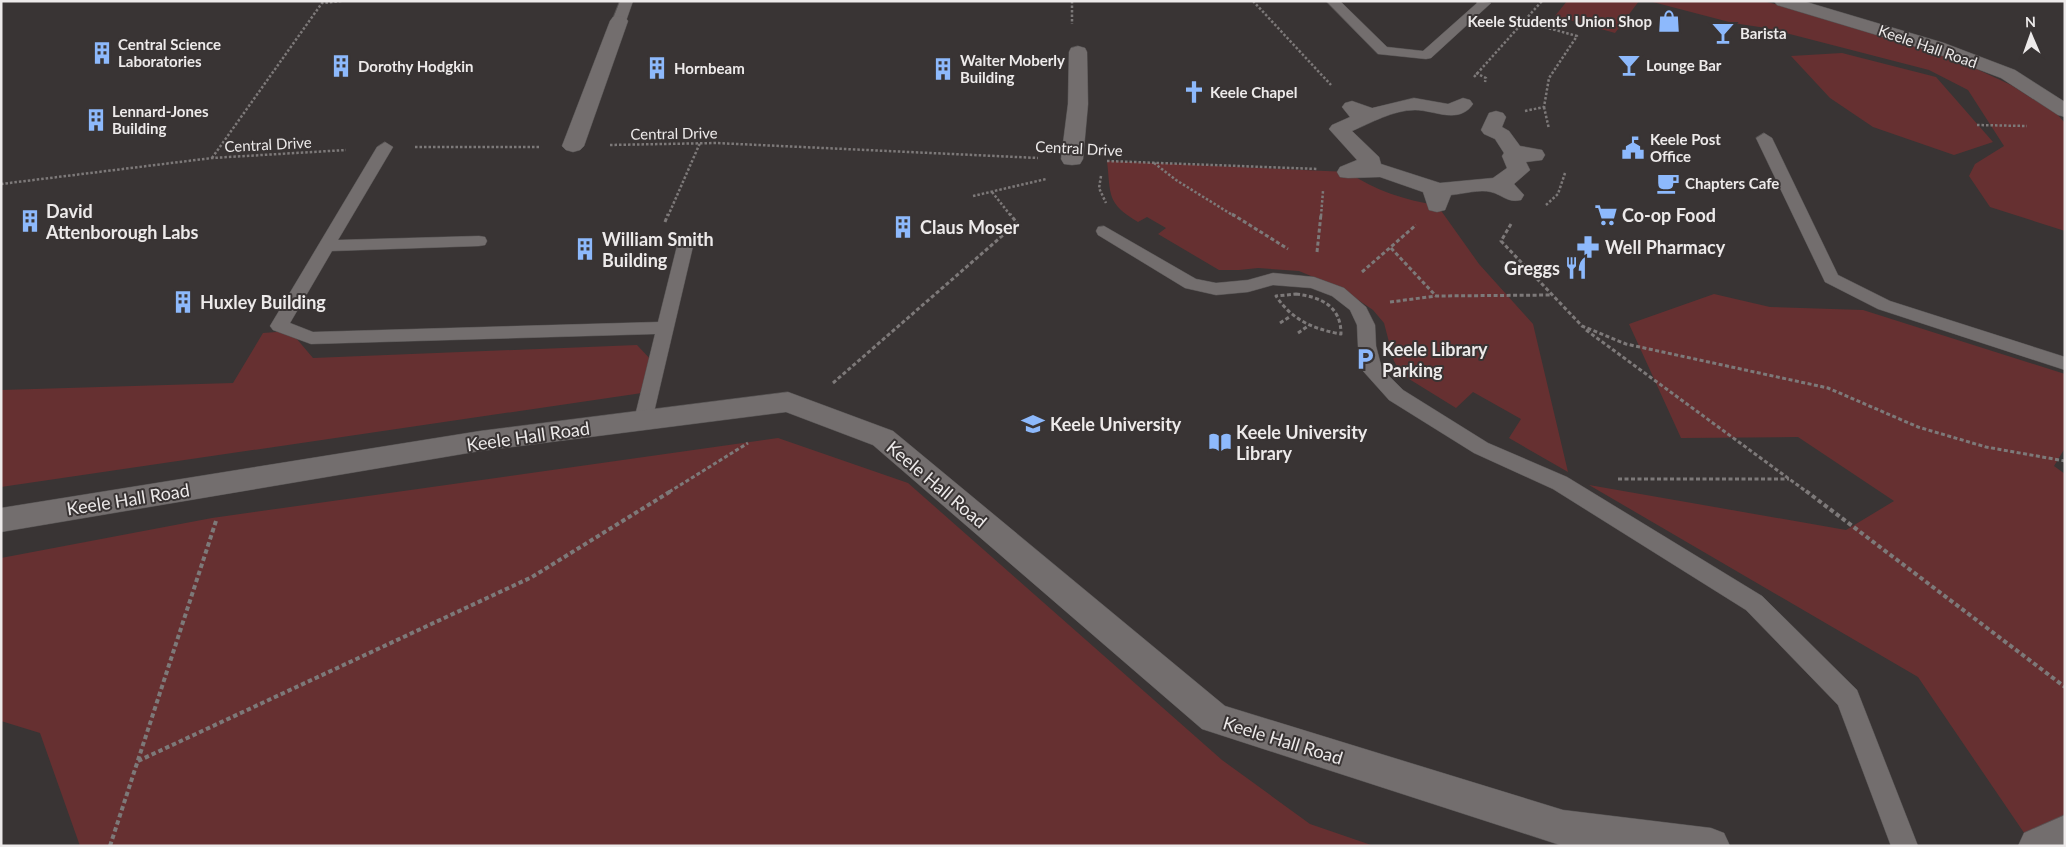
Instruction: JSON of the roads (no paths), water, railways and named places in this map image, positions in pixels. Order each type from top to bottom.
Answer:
[{"type":"street","name":"Keele Hall Road","points":[[1783,1],[1937,47],[2008,74],[2065,111]]},
{"type":"street","points":[[573,146],[619,21]]},
{"type":"street","points":[[1072,159],[1078,104],[1078,52]]},
{"type":"street","points":[[1414,104],[1450,110],[1463,104],[1462,118],[1480,125],[1496,117],[1491,130],[1502,135],[1513,150],[1534,155],[1513,156],[1519,170],[1501,183],[1513,195],[1494,185],[1442,189],[1437,206],[1433,188],[1382,170],[1348,172],[1371,162],[1339,130],[1362,119],[1352,107],[1370,114],[1414,104]]},
{"type":"street","name":"Keele Hall Road","points":[[1,520],[480,441],[788,402],[883,438],[1214,718],[1564,828],[1711,846]]},
{"type":"street","points":[[2037,846],[2065,834]]},
{"type":"lane","points":[[619,21],[627,1]]},
{"type":"lane","points":[[1332,1],[1383,51],[1426,56],[1485,3],[1482,1]]},
{"type":"lane","points":[[1764,138],[1831,278],[1884,305],[2065,364]]},
{"type":"lane","points":[[385,147],[279,326],[311,338],[666,328]]},
{"type":"lane","points":[[1104,231],[1191,284],[1216,289],[1248,286],[1272,279],[1315,275],[1333,297],[1357,307],[1366,325],[1367,346],[1373,371],[1396,395],[1481,448],[1560,483],[1754,603],[1848,698],[1905,846]]},
{"type":"lane","points":[[327,246],[478,241]]},
{"type":"lane","points":[[644,420],[686,242]]},
{"type":"place","name":"Keele Students' Union Shop","points":[[1669,21]]},
{"type":"place","name":"Barista","points":[[1723,33]]},
{"type":"place","name":"Central Science Laboratories","points":[[102,53]]},
{"type":"place","name":"Lounge Bar","points":[[1629,65]]},
{"type":"place","name":"Dorothy Hodgkin","points":[[341,66]]},
{"type":"place","name":"Hornbeam","points":[[657,68]]},
{"type":"place","name":"Walter Moberly Building","points":[[943,69]]},
{"type":"place","name":"Keele Chapel","points":[[1194,92]]},
{"type":"place","name":"Lennard-Jones Building","points":[[96,120]]},
{"type":"place","name":"Keele Post Office","points":[[1633,148]]},
{"type":"place","name":"Chapters Cafe","points":[[1668,183]]},
{"type":"place","name":"Co-op Food","points":[[1606,215]]},
{"type":"place","name":"David Attenborough Labs","points":[[30,221]]},
{"type":"place","name":"Claus Moser","points":[[903,227]]},
{"type":"place","name":"Well Pharmacy","points":[[1588,247]]},
{"type":"place","name":"William Smith Building","points":[[585,249]]},
{"type":"place","name":"Greggs","points":[[1576,268]]},
{"type":"place","name":"Huxley Building","points":[[183,302]]},
{"type":"place","name":"Keele Library Parking","points":[[1365,359]]},
{"type":"place","name":"Keele University","points":[[1033,424]]},
{"type":"place","name":"Keele University Library","points":[[1220,442]]}]
